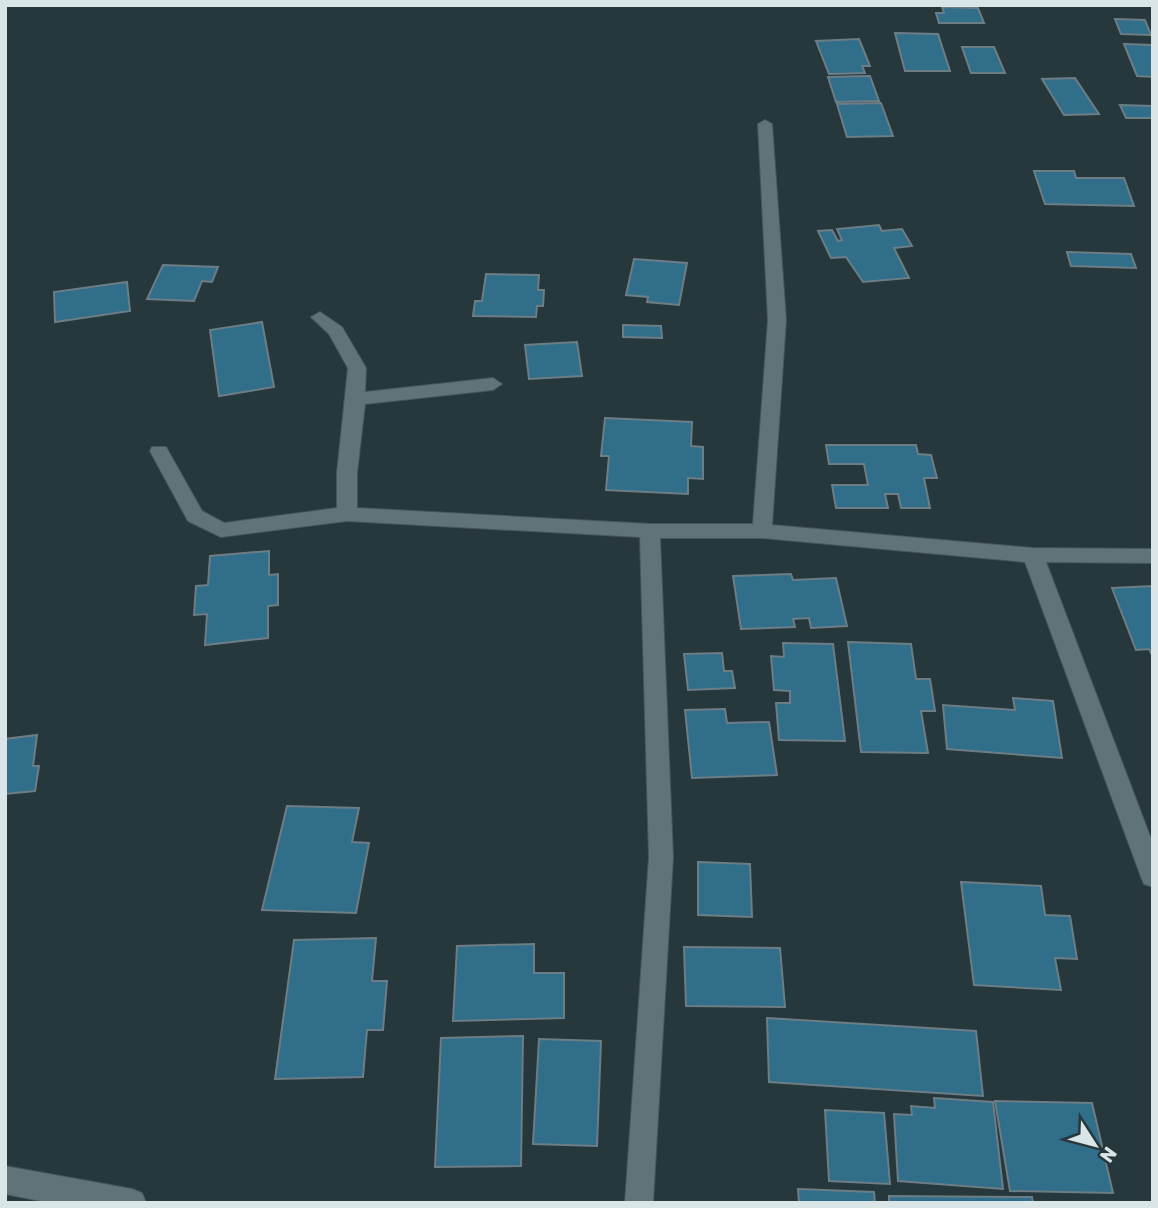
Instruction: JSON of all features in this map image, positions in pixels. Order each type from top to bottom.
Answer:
[{"type":"street","points":[[762,531],[778,320],[765,124]]},
{"type":"street","points":[[320,317],[336,331],[357,368],[347,473],[347,514]]},
{"type":"street","points":[[355,399],[493,384]]},
{"type":"street","points":[[159,451],[195,516],[221,530],[347,514],[649,531],[762,531],[1033,555],[1153,556]]},
{"type":"street","points":[[639,1203],[660,858],[649,531]]},
{"type":"street","points":[[1033,555],[1153,877]]},
{"type":"street","points":[[5,1180],[132,1203]]},
{"type":"building","points":[[942,7],[978,8],[984,23],[939,23],[936,13],[944,13]]},
{"type":"building","points":[[1115,19],[1145,20],[1151,35],[1121,34]]},
{"type":"building","points":[[895,33],[938,34],[950,71],[905,71]]},
{"type":"building","points":[[859,39],[870,66],[862,66],[865,73],[829,74],[816,41]]},
{"type":"building","points":[[1124,44],[1153,45],[1153,77],[1137,76]]},
{"type":"building","points":[[962,47],[994,47],[1005,73],[971,73]]},
{"type":"building","points":[[870,76],[879,101],[836,102],[828,77]]},
{"type":"building","points":[[1075,78],[1099,114],[1064,115],[1042,79]]},
{"type":"building","points":[[881,103],[893,136],[847,137],[837,104]]},
{"type":"building","points":[[1120,105],[1153,106],[1153,118],[1126,118]]},
{"type":"building","points":[[1034,171],[1074,171],[1076,178],[1124,178],[1134,206],[1045,204]]},
{"type":"building","points":[[879,225],[882,231],[902,229],[912,246],[894,248],[909,278],[863,282],[846,257],[831,258],[818,231],[832,230],[838,241],[842,240],[837,229]]},
{"type":"building","points":[[1067,252],[1131,254],[1136,268],[1071,266]]},
{"type":"building","points":[[634,259],[687,263],[679,305],[647,302],[648,297],[626,295]]},
{"type":"building","points":[[163,265],[218,267],[212,282],[202,281],[194,301],[147,299]]},
{"type":"building","points":[[486,274],[539,275],[538,290],[544,290],[543,306],[537,306],[536,317],[473,316],[475,301],[482,301]]},
{"type":"building","points":[[127,282],[130,311],[55,322],[54,292]]},
{"type":"building","points":[[262,322],[274,387],[219,396],[210,330]]},
{"type":"building","points":[[623,325],[661,326],[662,338],[623,337]]},
{"type":"building","points":[[577,342],[582,376],[529,379],[525,345]]},
{"type":"building","points":[[605,418],[692,422],[691,446],[703,447],[703,479],[688,478],[688,494],[606,490],[609,456],[601,456]]},
{"type":"building","points":[[826,445],[916,445],[918,454],[931,455],[937,478],[924,478],[930,508],[901,508],[898,494],[885,494],[888,508],[836,508],[832,485],[868,485],[864,464],[829,464]]},
{"type":"building","points":[[269,551],[269,575],[278,574],[278,605],[268,606],[268,638],[205,645],[207,614],[194,615],[196,586],[208,585],[210,556]]},
{"type":"building","points":[[791,574],[793,580],[836,578],[847,626],[811,628],[809,618],[793,619],[795,627],[741,629],[733,576]]},
{"type":"building","points":[[1153,586],[1153,657],[1149,649],[1136,650],[1112,588]]},
{"type":"building","points":[[848,642],[911,644],[916,679],[930,679],[935,711],[921,711],[928,753],[861,752]]},
{"type":"building","points":[[783,643],[833,644],[845,741],[779,740],[776,703],[790,703],[790,691],[774,690],[771,656],[784,657]]},
{"type":"building","points":[[722,653],[724,671],[732,671],[735,688],[688,690],[684,654]]},
{"type":"building","points":[[1013,698],[1053,701],[1062,758],[947,749],[943,705],[1015,710]]},
{"type":"building","points":[[725,709],[727,723],[769,722],[777,775],[692,778],[685,710]]},
{"type":"building","points":[[37,735],[33,766],[39,766],[35,791],[5,794],[5,739]]},
{"type":"building","points":[[287,806],[359,808],[352,842],[369,843],[356,913],[262,910]]},
{"type":"building","points":[[698,862],[750,864],[752,917],[698,915]]},
{"type":"building","points":[[961,882],[1041,886],[1045,915],[1070,916],[1077,959],[1055,958],[1061,990],[974,985]]},
{"type":"building","points":[[376,938],[372,981],[387,981],[383,1030],[367,1030],[363,1077],[275,1079],[294,940]]},
{"type":"building","points":[[534,944],[534,973],[564,973],[564,1018],[453,1021],[457,946]]},
{"type":"building","points":[[684,947],[780,948],[785,1007],[686,1006]]},
{"type":"building","points":[[767,1018],[976,1031],[983,1096],[769,1082]]},
{"type":"building","points":[[523,1036],[521,1166],[435,1167],[441,1038]]},
{"type":"building","points":[[539,1039],[601,1041],[597,1146],[533,1144]]},
{"type":"building","points":[[934,1098],[993,1102],[1003,1189],[898,1181],[894,1114],[912,1115],[911,1106],[935,1108]]},
{"type":"building","points":[[995,1101],[1092,1103],[1113,1193],[1010,1191]]},
{"type":"building","points":[[825,1110],[884,1113],[890,1184],[829,1181]]},
{"type":"building","points":[[798,1189],[874,1192],[875,1203],[799,1203]]},
{"type":"building","points":[[889,1196],[1032,1197],[1033,1203],[889,1203]]}]
